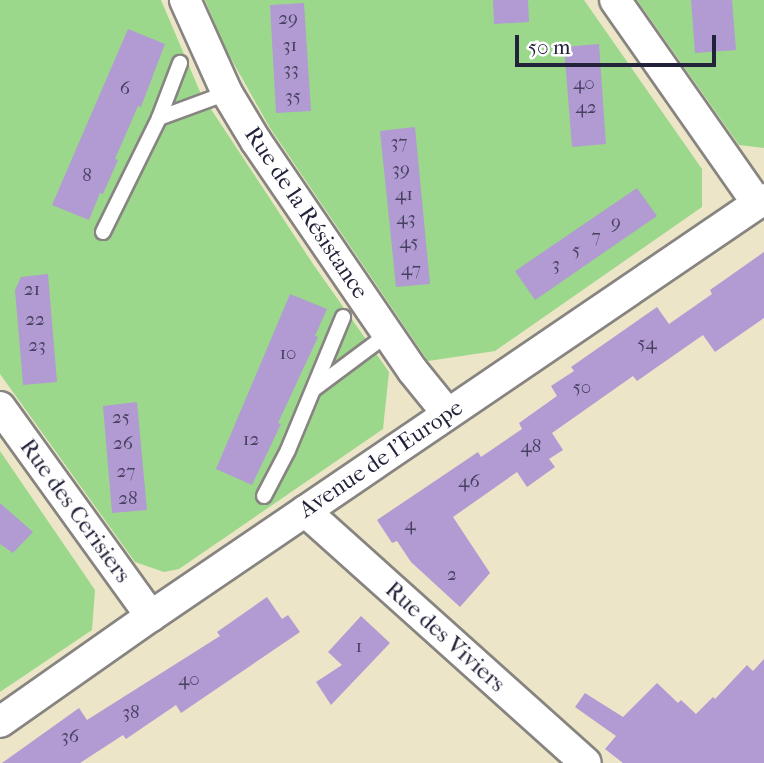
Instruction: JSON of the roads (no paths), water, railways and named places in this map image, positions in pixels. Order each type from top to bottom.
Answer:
[{"type":"street","name":"Rue de la Résistance","points":[[185,0],[227,93],[256,141],[413,371],[448,414]]},
{"type":"street","points":[[615,0],[761,201]]},
{"type":"street","name":"Avenue de l'Europe","points":[[0,722],[151,616],[761,201]]},
{"type":"street","name":"Rue des Cerisiers","points":[[0,407],[151,616]]},
{"type":"street","name":"Rue des Viviers","points":[[305,511],[586,763]]},
{"type":"lane","points":[[103,232],[159,118],[180,64]]},
{"type":"lane","points":[[159,118],[227,93]]},
{"type":"lane","points":[[264,496],[314,389],[343,317]]},
{"type":"lane","points":[[314,389],[389,333]]}]
